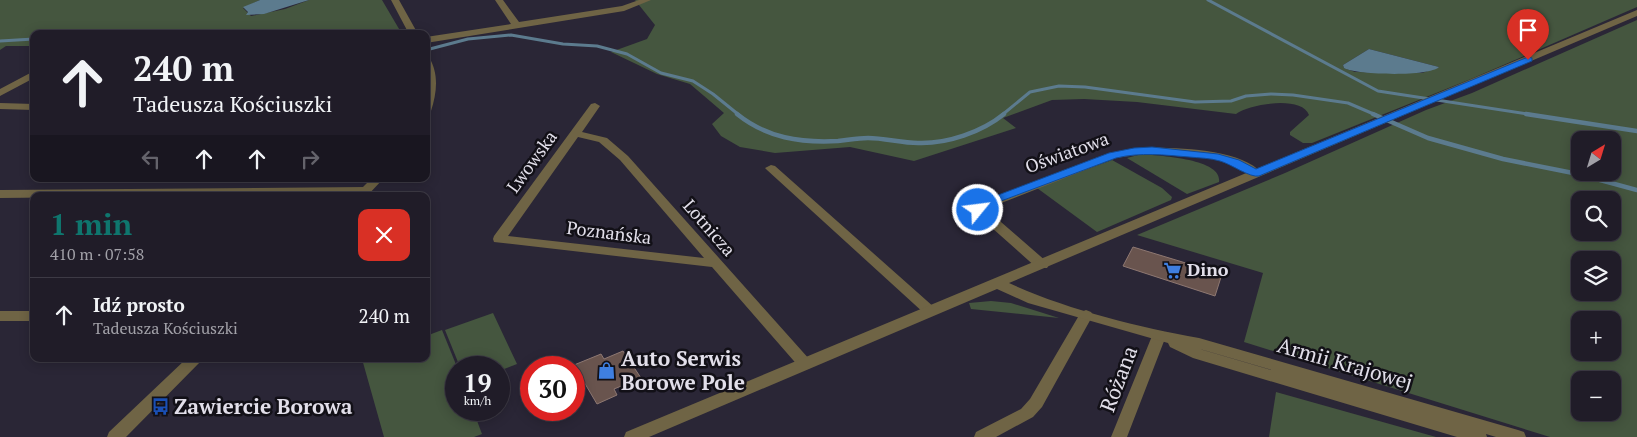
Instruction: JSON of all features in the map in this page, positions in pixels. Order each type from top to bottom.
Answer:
[{"type":"street","points":[[395,0],[412,30]]},
{"type":"street","points":[[499,0],[517,25]]},
{"type":"street","points":[[430,39],[624,8],[647,0]]},
{"type":"street","points":[[632,437],[930,311],[999,284],[1256,173],[1637,13]]},
{"type":"street","points":[[430,67],[432,90],[430,97]]},
{"type":"street","points":[[0,93],[30,76]]},
{"type":"street","points":[[0,106],[30,107]]},
{"type":"street","name":"Lwowska","points":[[499,239],[595,106]]},
{"type":"street","name":"Lotnicza","points":[[574,134],[603,140],[624,158],[805,364]]},
{"type":"street","name":"Oświatowa","points":[[1042,265],[980,212],[979,207],[1113,155],[1134,151],[1152,150],[1218,157],[1236,162],[1256,173]]},
{"type":"street","points":[[771,168],[930,311]]},
{"type":"street","points":[[365,192],[374,182]]},
{"type":"street","points":[[0,194],[30,194]]},
{"type":"street","name":"Poznańska","points":[[499,239],[715,263]]},
{"type":"street","name":"Armii Krajowej","points":[[999,284],[1033,300],[1159,336],[1199,343],[1518,437]]},
{"type":"street","points":[[982,437],[1027,413],[1036,403],[1086,315]]},
{"type":"street","points":[[0,316],[30,316]]},
{"type":"street","name":"Armii Krajowej","points":[[1159,336],[1198,354],[1479,437]]},
{"type":"street","name":"Różana","points":[[1119,437],[1159,336]]},
{"type":"street","points":[[116,437],[191,362]]},
{"type":"green space","points":[[0,0],[260,0],[243,8],[251,16],[285,9],[309,0],[382,0],[400,30],[30,30],[30,46],[6,46],[0,50]]},
{"type":"green space","points":[[635,0],[1637,0],[1637,7],[1471,79],[1312,143],[1303,143],[1290,135],[1290,132],[1309,115],[1304,109],[1286,103],[1252,107],[1236,114],[1137,102],[1084,99],[1052,100],[1003,118],[1016,128],[914,161],[850,147],[775,153],[740,147],[721,136],[712,124],[724,113],[690,84],[657,74],[611,52],[647,39],[655,25]],"holes":[[[1369,49],[1439,67],[1422,73],[1355,72],[1344,68],[1343,65]]]},
{"type":"green space","points":[[1637,20],[1637,437],[1550,437],[1244,342],[1263,273],[1137,235],[1285,173],[1426,110],[1472,93]]},
{"type":"green space","points":[[1142,154],[1174,157],[1200,163],[1211,168],[1217,174],[1219,182],[1187,194],[1127,158]]},
{"type":"green space","points":[[1112,160],[1162,188],[1172,197],[1171,200],[1097,232],[1037,188]]},
{"type":"green space","points":[[991,301],[1011,303],[1059,318],[971,309],[969,303]]},
{"type":"green space","points":[[493,313],[517,364],[510,367],[510,356],[456,356],[445,330]]},
{"type":"green space","points":[[442,330],[453,356],[445,356],[445,421],[477,421],[482,434],[474,437],[384,437],[363,362],[430,362],[430,334]]},
{"type":"green space","points":[[1276,392],[1436,437],[1269,437]]},
{"type":"water","points":[[260,0],[309,0],[264,14],[246,15],[248,12],[243,7]]},
{"type":"water","points":[[1369,49],[1439,67],[1433,70],[1408,74],[1363,72],[1344,68],[1343,65]]},
{"type":"building","name":"Dino","points":[[1133,247],[1222,274],[1215,296],[1123,266]]},
{"type":"building","name":"Auto Serwis Borowe Pole","points":[[623,351],[641,378],[614,389],[617,395],[597,404],[585,384],[585,361],[601,354],[604,359]]},
{"type":"waterway","points":[[1208,0],[1378,91],[1534,115]]},
{"type":"waterway","points":[[430,49],[468,39],[511,35],[563,44],[597,46],[627,54],[661,73],[693,81],[739,115]]},
{"type":"waterway","points":[[0,41],[30,39]]},
{"type":"waterway","points":[[1002,115],[1030,92],[1059,86],[1085,87],[1195,102],[1231,101],[1246,96],[1271,94],[1293,95],[1348,103],[1376,115]]},
{"type":"waterway","points":[[737,114],[760,129],[797,140],[838,141],[868,138],[918,143],[929,143],[964,136],[1004,114]]},
{"type":"waterway","points":[[1373,114],[1428,138],[1503,159],[1578,174],[1637,190]]},
{"type":"waterway","points":[[1526,114],[1637,131]]},
{"type":"place","name":"Dino","points":[[1173,270]]},
{"type":"place","name":"Auto Serwis Borowe Pole","points":[[607,371]]},
{"type":"place","name":"Zawiercie Borowa","points":[[160,407]]},
{"type":"route","points":[[978,210],[981,205],[1125,152],[1152,150],[1218,157],[1236,162],[1256,173],[1528,60]]}]
